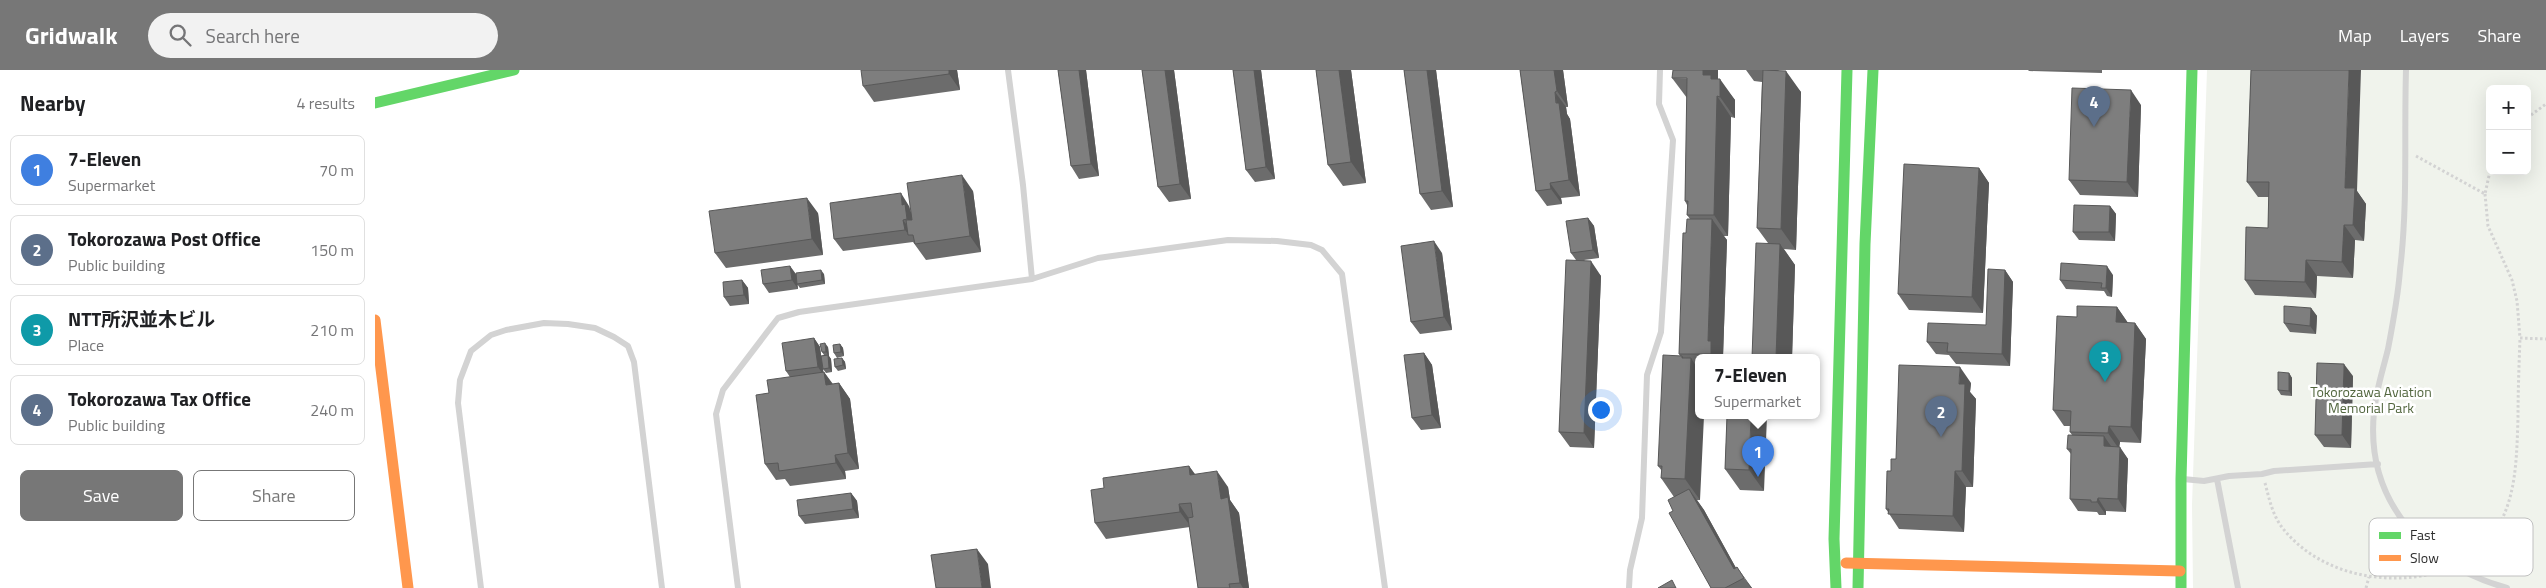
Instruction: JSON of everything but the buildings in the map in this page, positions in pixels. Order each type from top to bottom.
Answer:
[{"type":"street","points":[[375,102],[514,70]]},
{"type":"street","points":[[1836,588],[1834,539],[1847,70]]},
{"type":"street","points":[[1857,588],[1865,244],[1873,70]]},
{"type":"street","points":[[2181,588],[2181,479],[2192,70]]},
{"type":"street","points":[[375,320],[408,588]]},
{"type":"street","points":[[1836,564],[1857,561],[2180,571]]},
{"type":"lane","points":[[1008,70],[1023,185],[1032,279]]},
{"type":"lane","points":[[1629,588],[1630,570],[1643,518],[1647,375],[1661,332],[1673,140],[1659,104],[1660,70]]},
{"type":"lane","points":[[2402,518],[2385,489],[2378,464],[2373,413],[2392,326],[2401,269],[2406,70]]},
{"type":"lane","points":[[739,588],[716,414],[723,390],[778,318],[799,312],[1032,279],[1099,258],[1228,240],[1303,243],[1322,250],[1342,274],[1385,588]]},
{"type":"lane","points":[[481,588],[459,424],[458,393],[460,380],[471,351],[479,343],[491,335],[506,330],[544,323],[595,328],[628,346],[634,362],[662,588]]},
{"type":"lane","points":[[2181,479],[2217,480],[2229,476],[2262,474],[2274,471],[2378,464]]},
{"type":"lane","points":[[2217,480],[2238,588]]},
{"type":"lane","points":[[2471,576],[2481,581],[2507,588]]},
{"type":"path","points":[[2531,115],[2546,104]]},
{"type":"path","points":[[2405,149],[2485,194]]},
{"type":"path","points":[[2489,175],[2485,194],[2488,226],[2512,280],[2517,301],[2520,338],[2516,470],[2511,498],[2502,518]]},
{"type":"path","points":[[2520,338],[2546,339]]},
{"type":"path","points":[[2262,474],[2272,508],[2281,525],[2291,537],[2321,561],[2350,573],[2369,577],[2403,581],[2427,576]]},
{"type":"path","points":[[2366,588],[2369,577]]},
{"type":"green space","name":"Tokorozawa Aviation Memorial Park","points":[[2207,70],[2546,70],[2546,588],[2193,588],[2192,505]]},
{"type":"traffic: fast","points":[[375,103],[514,70]]},
{"type":"traffic: fast","points":[[1836,588],[1834,539],[1847,70]]},
{"type":"traffic: fast","points":[[1858,588],[1865,244],[1873,70]]},
{"type":"traffic: fast","points":[[2181,588],[2181,479],[2192,70]]},
{"type":"traffic: slow","points":[[375,320],[408,588]]},
{"type":"traffic: slow","points":[[1846,563],[2180,571]]},
{"type":"place","name":"Tokorozawa Tax Office","points":[[2094,127]]},
{"type":"place","name":"NTT所沢並木ビル","points":[[2105,382]]},
{"type":"place","name":"Tokorozawa Post Office","points":[[1941,437]]},
{"type":"place","name":"7-Eleven","points":[[1758,477]]}]
